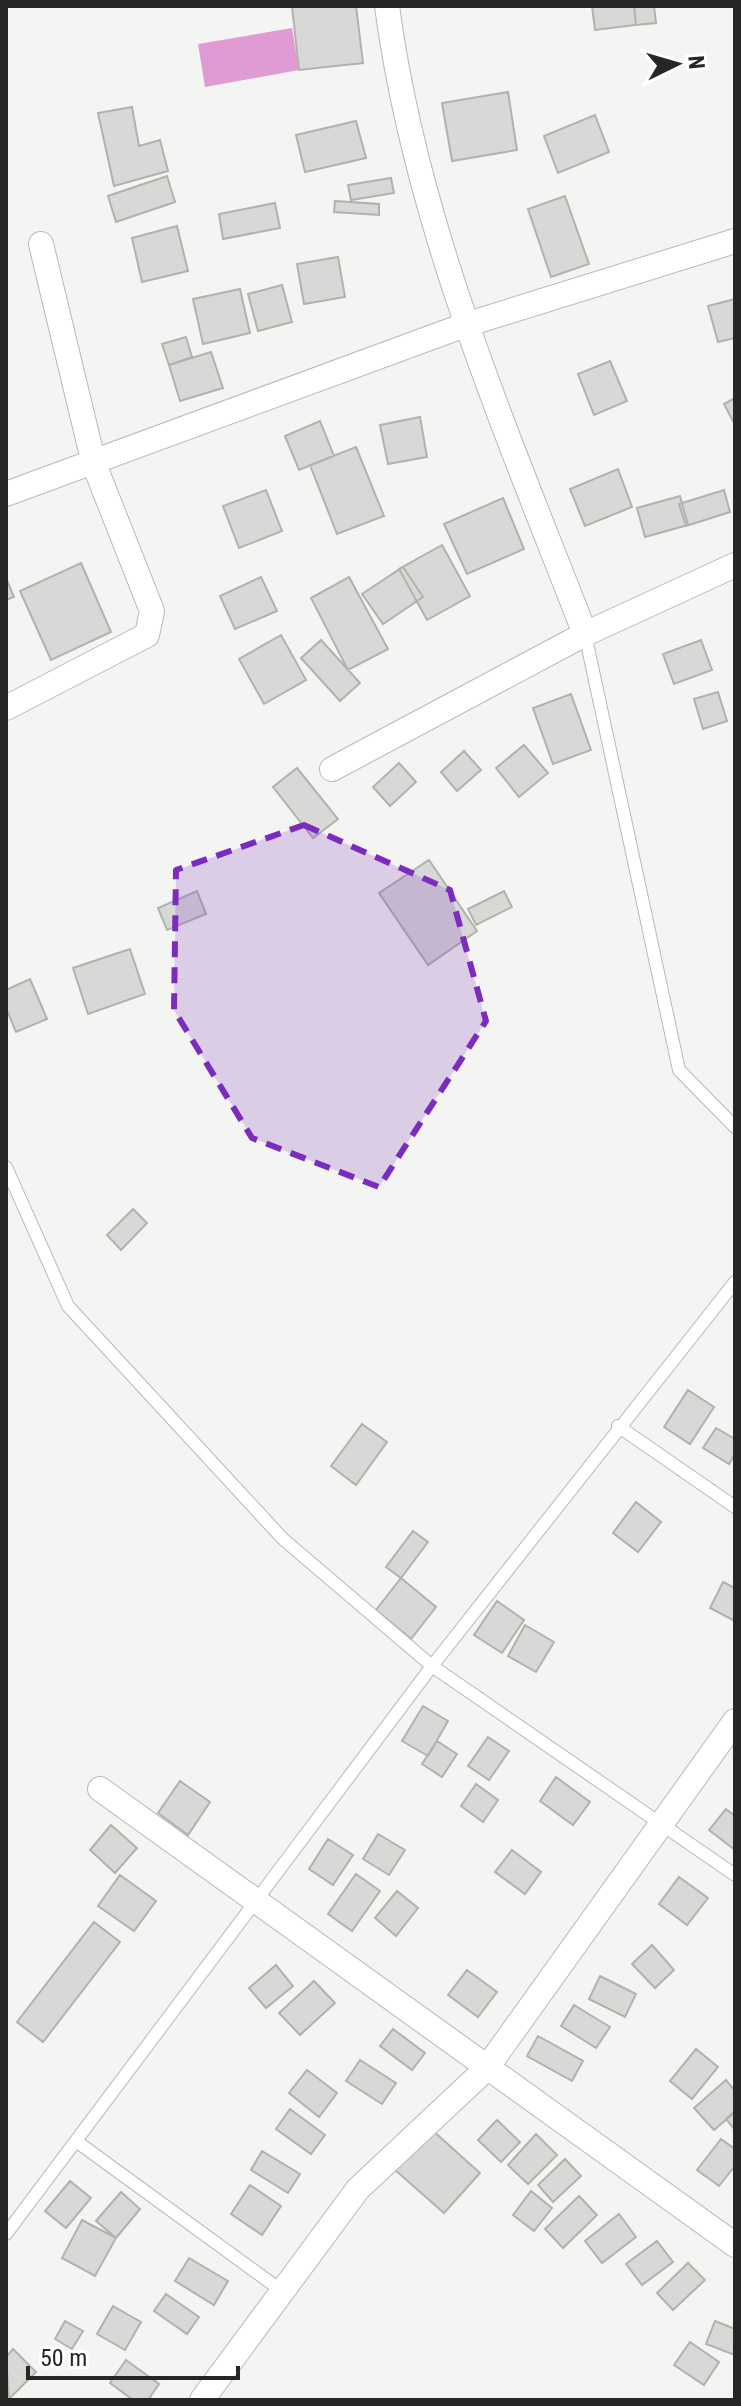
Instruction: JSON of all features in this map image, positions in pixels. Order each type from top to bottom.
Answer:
[{"type":"street","points":[[387,6],[409,127],[465,325],[585,634]]},
{"type":"street","points":[[6,494],[465,325],[735,241]]},
{"type":"street","points":[[6,708],[147,635],[152,611],[94,464],[41,244]]},
{"type":"street","points":[[332,769],[585,634],[735,565]]},
{"type":"street","points":[[202,2400],[358,2189],[486,2069],[735,1721]]},
{"type":"street","points":[[100,1789],[735,2245]]},
{"type":"lane","points":[[585,634],[679,1070],[735,1127]]},
{"type":"lane","points":[[6,1167],[68,1306],[283,1539],[432,1666],[735,1875]]},
{"type":"lane","points":[[6,2234],[432,1666],[618,1426],[735,1282]]},
{"type":"lane","points":[[618,1426],[735,1507]]},
{"type":"lane","points":[[76,2141],[282,2291]]},
{"type":"highlighted area","points":[[304,825],[450,890],[486,1021],[379,1187],[252,1138],[174,1010],[176,870]]},
{"type":"shaded area","points":[[292,28],[299,70],[205,87],[198,44]]},
{"type":"building","points":[[292,6],[356,6],[363,63],[299,70]]},
{"type":"building","points":[[592,6],[634,6],[636,25],[595,30]]},
{"type":"building","points":[[634,6],[654,6],[656,23],[636,25]]},
{"type":"building","points":[[508,92],[517,150],[452,161],[442,103]]},
{"type":"building","points":[[132,107],[139,146],[160,140],[168,171],[114,186],[98,113]]},
{"type":"building","points":[[595,115],[609,152],[558,173],[544,136]]},
{"type":"building","points":[[356,121],[366,158],[305,172],[296,135]]},
{"type":"building","points":[[167,176],[175,202],[116,222],[108,196]]},
{"type":"building","points":[[391,178],[394,193],[351,200],[348,185]]},
{"type":"building","points":[[565,196],[589,264],[551,277],[528,209]]},
{"type":"building","points":[[335,201],[379,204],[379,215],[334,212]]},
{"type":"building","points":[[275,203],[280,228],[223,239],[219,214]]},
{"type":"building","points":[[177,226],[188,271],[142,282],[132,238]]},
{"type":"building","points":[[338,257],[345,297],[304,304],[297,264]]},
{"type":"building","points":[[282,285],[292,322],[258,331],[248,294]]},
{"type":"building","points":[[240,289],[250,333],[203,344],[193,299]]},
{"type":"building","points":[[735,299],[735,338],[718,342],[708,306]]},
{"type":"building","points":[[186,337],[192,357],[169,365],[162,344]]},
{"type":"building","points":[[211,352],[223,388],[180,401],[169,365]]},
{"type":"building","points":[[610,361],[627,401],[594,415],[578,374]]},
{"type":"building","points":[[735,398],[735,425],[724,404]]},
{"type":"building","points":[[420,417],[427,457],[388,464],[380,425]]},
{"type":"building","points":[[320,421],[334,456],[299,470],[285,436]]},
{"type":"building","points":[[356,447],[384,516],[337,534],[310,465]]},
{"type":"building","points":[[618,469],[632,507],[585,526],[570,489]]},
{"type":"building","points":[[266,490],[282,531],[239,548],[223,506]]},
{"type":"building","points":[[724,490],[730,512],[686,526],[679,504]]},
{"type":"building","points":[[680,496],[688,525],[645,537],[637,508]]},
{"type":"building","points":[[503,498],[524,549],[467,574],[444,524]]},
{"type":"building","points":[[442,545],[470,596],[427,620],[399,569]]},
{"type":"building","points":[[81,563],[111,632],[51,660],[20,591]]},
{"type":"building","points":[[403,567],[423,597],[383,624],[362,594]]},
{"type":"building","points":[[261,577],[277,611],[235,629],[220,596]]},
{"type":"building","points":[[349,577],[388,649],[348,670],[311,598]]},
{"type":"building","points":[[6,578],[14,597],[6,600]]},
{"type":"building","points":[[281,635],[306,680],[264,704],[239,659]]},
{"type":"building","points":[[321,640],[360,683],[340,701],[301,658]]},
{"type":"building","points":[[701,640],[712,670],[674,684],[663,654]]},
{"type":"building","points":[[718,692],[727,721],[703,729],[694,699]]},
{"type":"building","points":[[571,694],[591,750],[553,764],[533,708]]},
{"type":"building","points":[[524,745],[548,773],[519,797],[496,768]]},
{"type":"building","points":[[464,751],[481,770],[457,791],[441,772]]},
{"type":"building","points":[[399,763],[416,782],[390,806],[373,787]]},
{"type":"building","points":[[297,768],[338,819],[313,838],[273,787]]},
{"type":"building","points":[[429,860],[477,931],[428,965],[379,893]]},
{"type":"building","points":[[197,891],[206,914],[167,930],[158,908]]},
{"type":"building","points":[[504,891],[512,907],[476,925],[468,909]]},
{"type":"building","points":[[130,949],[145,994],[88,1014],[73,968]]},
{"type":"building","points":[[30,979],[47,1019],[16,1032],[6,1008],[6,990]]},
{"type":"building","points":[[133,1209],[147,1223],[121,1250],[107,1235]]},
{"type":"building","points":[[688,1390],[714,1407],[690,1444],[664,1427]]},
{"type":"building","points":[[362,1424],[387,1442],[356,1485],[331,1466]]},
{"type":"building","points":[[716,1428],[735,1439],[735,1454],[729,1464],[703,1448]]},
{"type":"building","points":[[636,1502],[661,1522],[638,1552],[613,1533]]},
{"type":"building","points":[[413,1531],[428,1542],[401,1578],[386,1567]]},
{"type":"building","points":[[401,1578],[436,1607],[411,1639],[376,1610]]},
{"type":"building","points":[[723,1582],[735,1588],[735,1621],[710,1608]]},
{"type":"building","points":[[497,1601],[524,1620],[502,1653],[474,1635]]},
{"type":"building","points":[[525,1625],[554,1642],[536,1672],[508,1656]]},
{"type":"building","points":[[423,1706],[448,1721],[428,1756],[402,1741]]},
{"type":"building","points":[[488,1737],[509,1751],[489,1780],[468,1766]]},
{"type":"building","points":[[437,1741],[457,1754],[442,1777],[422,1764]]},
{"type":"building","points":[[556,1777],[590,1802],[573,1825],[540,1801]]},
{"type":"building","points":[[180,1781],[210,1802],[188,1835],[158,1813]]},
{"type":"building","points":[[476,1784],[498,1800],[483,1822],[461,1806]]},
{"type":"building","points":[[726,1809],[735,1816],[735,1850],[709,1830]]},
{"type":"building","points":[[111,1825],[137,1848],[115,1873],[90,1850]]},
{"type":"building","points":[[378,1834],[405,1850],[389,1875],[363,1859]]},
{"type":"building","points":[[328,1839],[353,1855],[333,1885],[309,1869]]},
{"type":"building","points":[[512,1850],[541,1872],[525,1894],[495,1872]]},
{"type":"building","points":[[356,1874],[380,1891],[352,1931],[328,1914]]},
{"type":"building","points":[[120,1875],[156,1901],[134,1931],[98,1906]]},
{"type":"building","points":[[679,1877],[708,1898],[687,1925],[659,1904]]},
{"type":"building","points":[[397,1891],[418,1908],[396,1936],[375,1918]]},
{"type":"building","points":[[94,1922],[120,1942],[43,2042],[17,2022]]},
{"type":"building","points":[[652,1945],[674,1970],[655,1988],[632,1964]]},
{"type":"building","points":[[276,1965],[293,1986],[266,2008],[249,1988]]},
{"type":"building","points":[[467,1970],[497,1992],[478,2017],[448,1995]]},
{"type":"building","points":[[600,1976],[636,1994],[625,2017],[589,1999]]},
{"type":"building","points":[[314,1981],[335,2003],[300,2035],[279,2013]]},
{"type":"building","points":[[574,2005],[610,2027],[596,2048],[561,2026]]},
{"type":"building","points":[[393,2029],[425,2053],[412,2070],[380,2046]]},
{"type":"building","points":[[538,2036],[583,2061],[572,2081],[527,2056]]},
{"type":"building","points":[[696,2049],[718,2067],[692,2099],[670,2081]]},
{"type":"building","points":[[360,2060],[396,2083],[382,2104],[346,2081]]},
{"type":"building","points":[[307,2070],[337,2093],[319,2117],[289,2093]]},
{"type":"building","points":[[726,2080],[735,2091],[735,2112],[714,2130],[694,2108]]},
{"type":"building","points":[[290,2109],[325,2135],[311,2154],[276,2129]]},
{"type":"building","points":[[735,2111],[735,2130],[726,2119]]},
{"type":"building","points":[[497,2120],[520,2142],[501,2162],[478,2140]]},
{"type":"building","points":[[431,2129],[480,2173],[444,2213],[395,2170]]},
{"type":"building","points":[[536,2134],[557,2155],[528,2184],[508,2165]]},
{"type":"building","points":[[721,2139],[735,2149],[735,2166],[719,2186],[697,2170]]},
{"type":"building","points":[[262,2151],[300,2174],[288,2193],[251,2170]]},
{"type":"building","points":[[565,2159],[581,2176],[553,2202],[538,2185]]},
{"type":"building","points":[[70,2181],[91,2198],[66,2228],[45,2211]]},
{"type":"building","points":[[250,2185],[281,2206],[262,2235],[231,2214]]},
{"type":"building","points":[[531,2191],[552,2208],[534,2231],[513,2215]]},
{"type":"building","points":[[121,2192],[140,2209],[116,2238],[96,2221]]},
{"type":"building","points":[[579,2196],[597,2215],[563,2248],[545,2229]]},
{"type":"building","points":[[619,2214],[636,2237],[602,2263],[585,2241]]},
{"type":"building","points":[[82,2220],[116,2238],[95,2276],[62,2258]]},
{"type":"building","points":[[657,2241],[673,2262],[642,2285],[626,2264]]},
{"type":"building","points":[[189,2258],[228,2281],[214,2305],[175,2281]]},
{"type":"building","points":[[688,2263],[705,2280],[673,2310],[657,2293]]},
{"type":"building","points":[[166,2294],[199,2317],[187,2334],[154,2311]]},
{"type":"building","points":[[113,2306],[141,2322],[125,2350],[97,2334]]},
{"type":"building","points":[[65,2321],[83,2331],[72,2349],[55,2339]]},
{"type":"building","points":[[715,2321],[735,2329],[735,2355],[706,2344]]},
{"type":"building","points":[[690,2342],[719,2362],[704,2385],[674,2365]]},
{"type":"building","points":[[13,2349],[36,2372],[9,2399],[6,2357]]},
{"type":"building","points":[[126,2360],[159,2384],[148,2400],[133,2400],[110,2383]]}]
